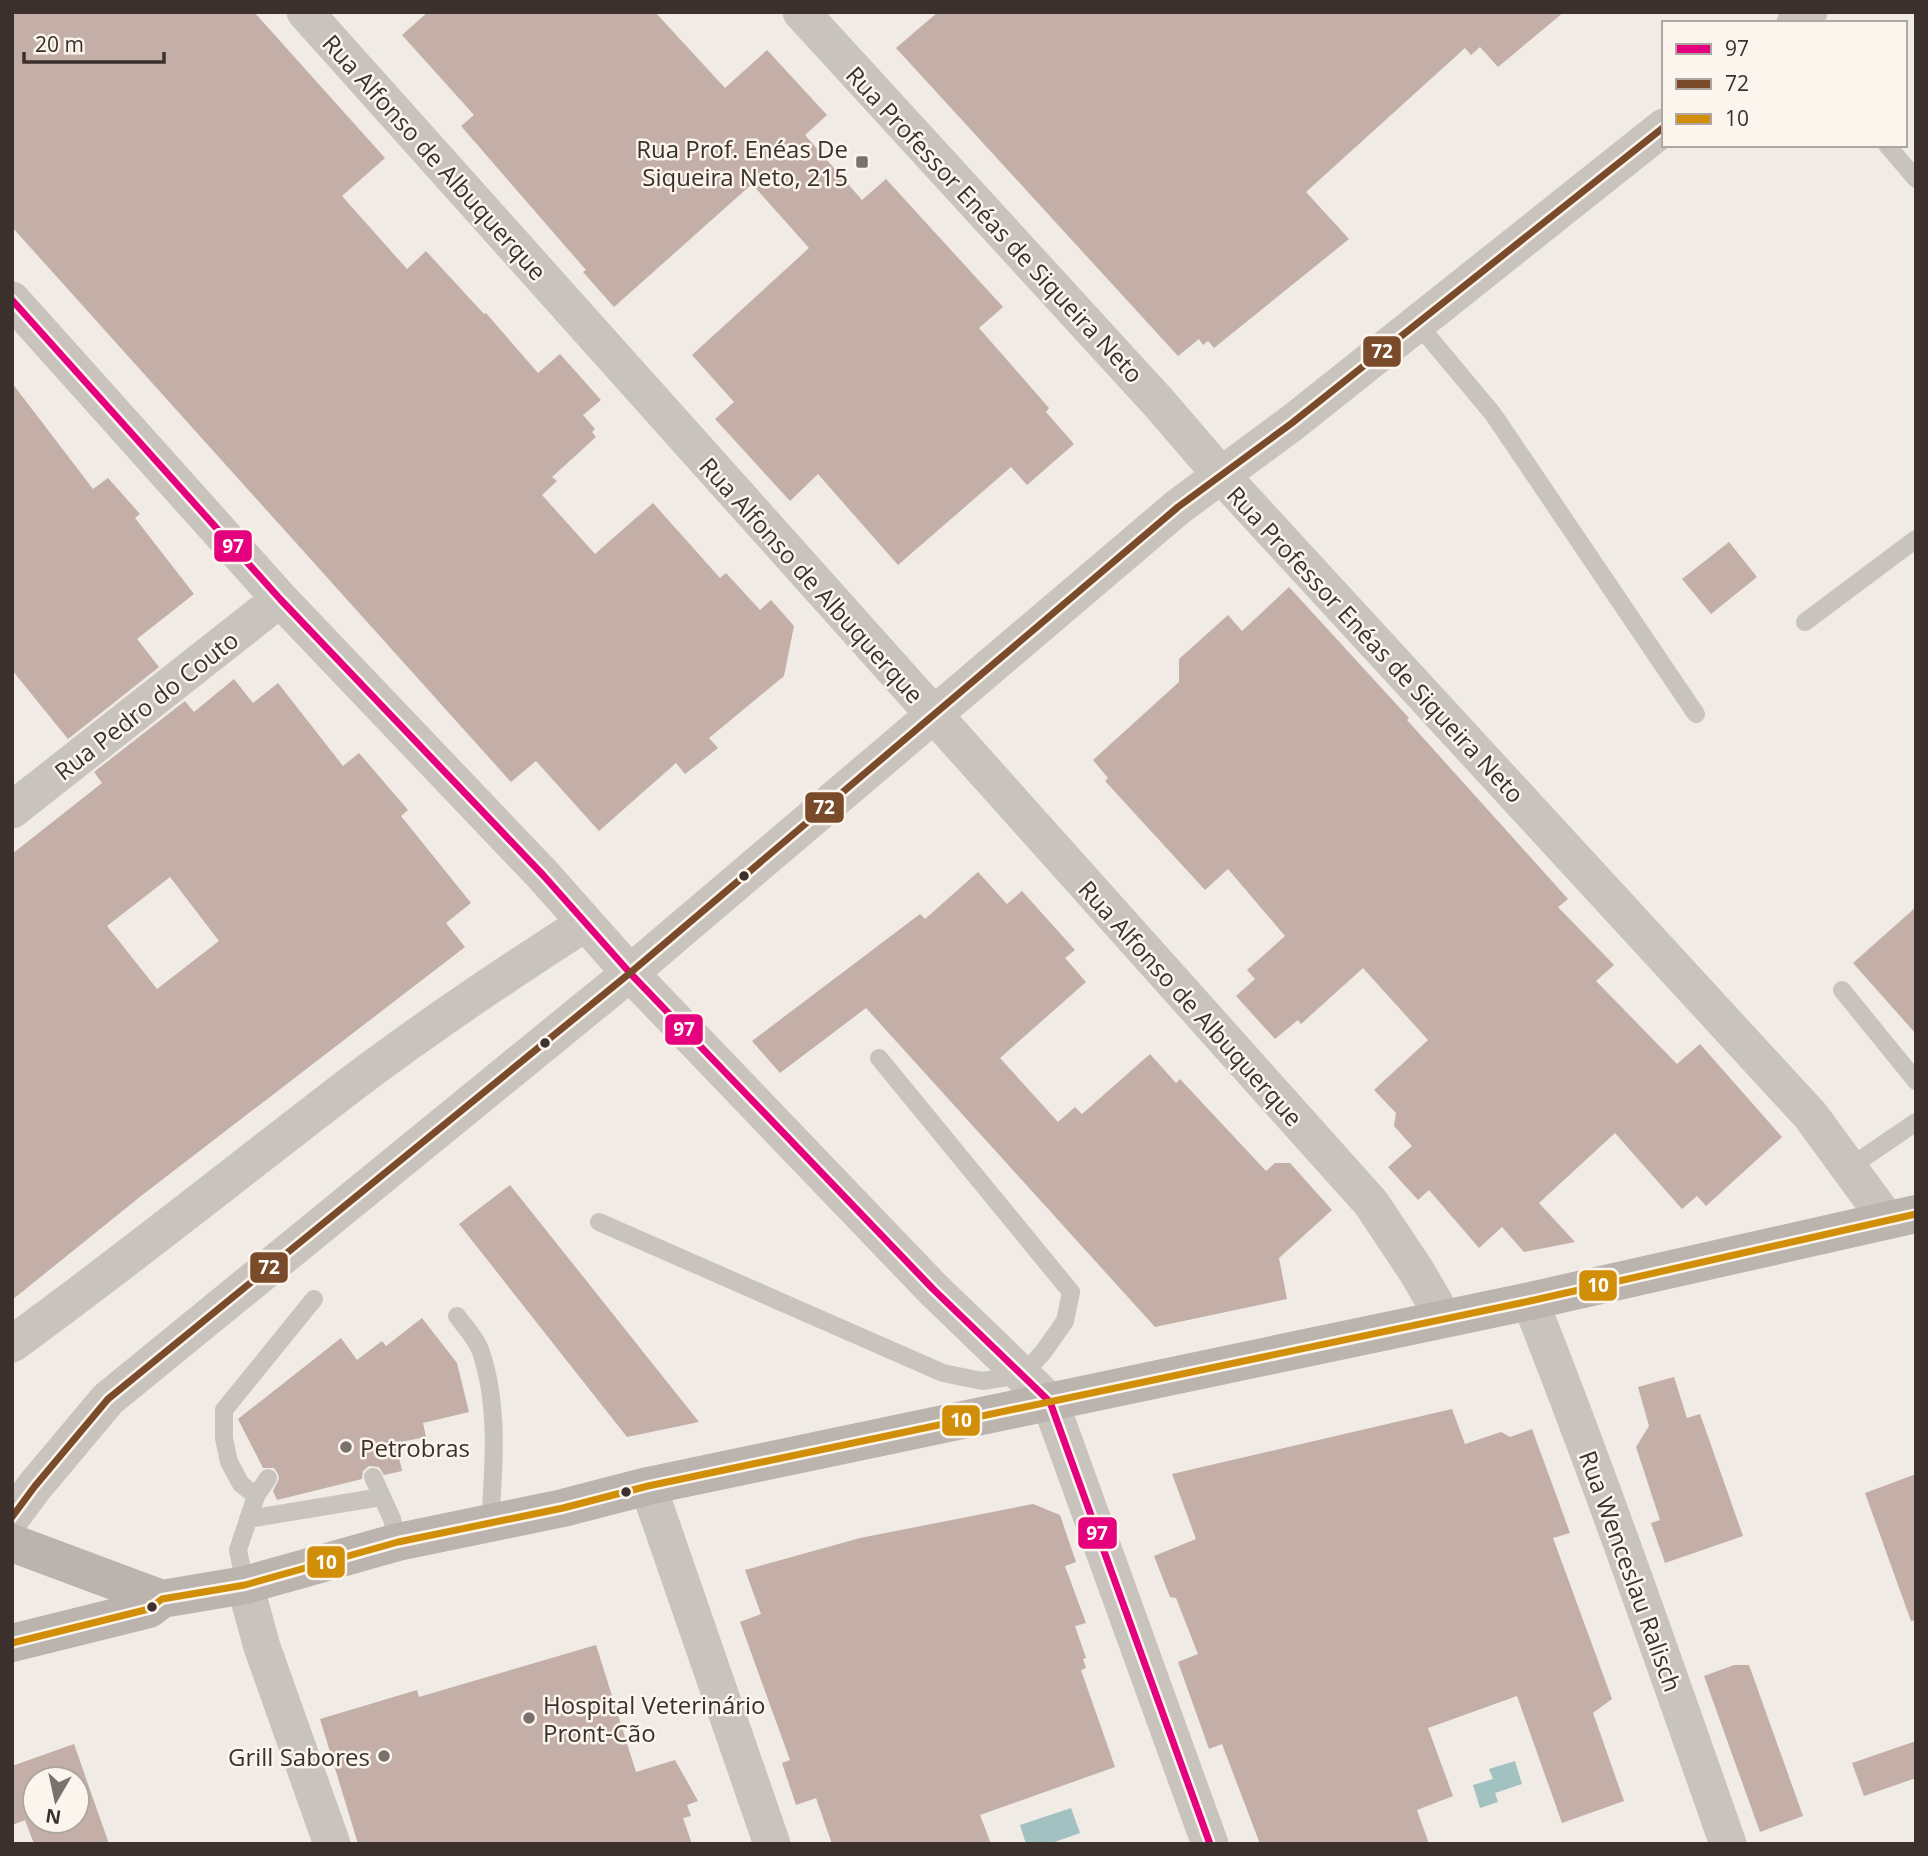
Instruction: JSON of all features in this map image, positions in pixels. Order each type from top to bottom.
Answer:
[{"type":"main road","points":[[12,1643],[149,1609],[162,1599],[245,1585],[398,1542],[648,1486],[1443,1317],[1530,1301],[1901,1217]]},
{"type":"main road","points":[[12,1543],[162,1599]]},
{"type":"street","name":"Rua Alfonso de Albuquerque","points":[[305,12],[1371,1203],[1443,1317]]},
{"type":"street","name":"Rua Professor Enéas de Siqueira Neto","points":[[801,12],[1159,403],[1221,475],[1811,1116],[1850,1167],[1901,1217]]},
{"type":"street","points":[[12,1517],[108,1399],[630,973],[1178,507],[1292,423],[1662,129]]},
{"type":"street","points":[[12,300],[280,599],[543,875],[630,973],[933,1289],[1050,1402],[1210,1844]]},
{"type":"street","name":"Rua Pedro do Couto","points":[[12,810],[280,599]]},
{"type":"street","points":[[12,1344],[104,1278],[355,1082],[528,960],[584,924]]},
{"type":"street","name":"Rua Wenceslau Ralisch","points":[[1530,1301],[1651,1623],[1728,1844]]},
{"type":"street","points":[[648,1486],[772,1844]]},
{"type":"street","points":[[245,1585],[262,1647],[332,1844]]},
{"type":"lane","points":[[1889,147],[1916,179]]},
{"type":"lane","points":[[1417,323],[1493,414],[1696,714]]},
{"type":"lane","points":[[1805,622],[1916,539]]},
{"type":"lane","points":[[1842,990],[1916,1081]]},
{"type":"lane","points":[[599,1222],[943,1373],[982,1381],[1023,1375],[1065,1321],[1071,1292],[879,1058]]},
{"type":"lane","points":[[1850,1167],[1916,1122]]},
{"type":"lane","points":[[256,1496],[241,1484],[229,1462],[223,1438],[224,1410],[314,1299]]},
{"type":"lane","points":[[457,1316],[481,1349],[491,1397],[494,1438],[490,1523]]},
{"type":"lane","points":[[373,1477],[392,1519],[398,1542]]},
{"type":"lane","points":[[245,1585],[238,1550],[256,1496],[268,1478]]},
{"type":"lane","points":[[248,1519],[381,1497]]},
{"type":"water","points":[[1515,1761],[1522,1784],[1495,1793],[1498,1802],[1480,1808],[1473,1785],[1493,1779],[1489,1769]]},
{"type":"water","points":[[1071,1808],[1080,1833],[1049,1844],[1026,1844],[1020,1825]]},
{"type":"building","points":[[12,12],[254,12],[385,158],[342,196],[407,269],[426,251],[484,314],[486,313],[538,373],[560,354],[601,400],[583,415],[595,429],[592,432],[596,437],[552,477],[557,481],[542,495],[595,554],[653,503],[720,578],[726,573],[760,610],[771,600],[794,626],[784,676],[709,738],[718,748],[685,774],[676,763],[599,831],[536,761],[511,782],[12,227]]},
{"type":"building","points":[[428,12],[655,12],[725,88],[767,50],[827,115],[805,135],[862,200],[886,179],[1003,307],[979,328],[1049,408],[1046,412],[1074,444],[1027,485],[1011,467],[898,565],[818,474],[790,501],[715,419],[734,402],[692,355],[809,248],[752,184],[614,307],[583,272],[586,270],[461,126],[474,115],[402,35]]},
{"type":"building","points":[[938,12],[1564,12],[1498,67],[1480,47],[1471,55],[1465,48],[1306,192],[1349,239],[1214,348],[1208,341],[1203,345],[1199,339],[1178,356],[896,48]]},
{"type":"building","points":[[12,383],[93,489],[108,478],[140,514],[135,518],[194,594],[137,639],[159,667],[68,739],[12,670]]},
{"type":"building","points":[[1729,542],[1757,577],[1711,614],[1682,579]]},
{"type":"building","points":[[1289,587],[1409,718],[1407,720],[1568,899],[1558,907],[1614,965],[1596,981],[1677,1064],[1700,1044],[1782,1137],[1706,1206],[1697,1196],[1682,1209],[1615,1133],[1539,1203],[1575,1242],[1524,1252],[1502,1227],[1479,1248],[1429,1190],[1418,1200],[1388,1167],[1412,1146],[1394,1126],[1396,1113],[1374,1090],[1428,1040],[1363,968],[1301,1024],[1298,1020],[1275,1039],[1236,996],[1255,979],[1247,970],[1285,936],[1228,869],[1205,890],[1105,781],[1108,778],[1093,760],[1179,682],[1179,659],[1228,615],[1242,631]]},
{"type":"building","points":[[234,679],[253,703],[278,683],[343,766],[359,753],[408,810],[401,816],[471,903],[446,923],[465,947],[141,1196],[12,1300],[12,854],[102,783],[94,772],[185,701],[194,712]],"holes":[[[170,877],[219,941],[157,989],[107,926]]]},
{"type":"building","points":[[978,872],[1007,904],[1022,891],[1075,950],[1065,958],[1086,982],[1000,1058],[1058,1122],[1075,1107],[1082,1114],[1150,1054],[1176,1083],[1180,1079],[1266,1171],[1275,1163],[1290,1163],[1332,1210],[1279,1258],[1287,1299],[1155,1327],[866,1008],[780,1073],[752,1041],[920,914],[925,919]]},
{"type":"building","points":[[1916,907],[1916,1034],[1853,963]]},
{"type":"building","points":[[510,1185],[699,1422],[627,1437],[459,1224]]},
{"type":"building","points":[[422,1318],[457,1363],[469,1412],[423,1423],[426,1437],[396,1443],[402,1471],[384,1475],[379,1467],[369,1466],[363,1471],[362,1479],[277,1500],[273,1491],[279,1479],[278,1474],[274,1468],[263,1468],[238,1419],[341,1338],[357,1360],[382,1341],[386,1346]]},
{"type":"building","points":[[1674,1377],[1687,1418],[1700,1414],[1743,1536],[1665,1563],[1651,1523],[1660,1520],[1636,1447],[1649,1426],[1638,1387]]},
{"type":"building","points":[[1452,1409],[1465,1444],[1501,1432],[1510,1437],[1532,1429],[1570,1533],[1553,1538],[1612,1699],[1593,1713],[1624,1801],[1562,1823],[1517,1696],[1428,1728],[1453,1796],[1417,1810],[1429,1844],[1260,1844],[1222,1744],[1209,1749],[1178,1662],[1198,1654],[1176,1598],[1170,1597],[1154,1556],[1196,1539],[1172,1474]]},
{"type":"building","points":[[1916,1474],[1916,1620],[1911,1621],[1865,1493]]},
{"type":"building","points":[[1033,1504],[1060,1515],[1076,1562],[1065,1566],[1086,1623],[1075,1626],[1086,1658],[1083,1659],[1086,1668],[1081,1670],[1115,1767],[980,1815],[991,1844],[832,1844],[816,1798],[796,1805],[782,1763],[790,1760],[740,1622],[761,1614],[745,1570],[860,1538]]},
{"type":"building","points":[[596,1645],[636,1772],[675,1760],[698,1801],[687,1805],[691,1816],[683,1818],[692,1844],[358,1844],[320,1719],[417,1690],[419,1697]]},
{"type":"building","points":[[1734,1665],[1749,1665],[1803,1816],[1760,1832],[1704,1676]]},
{"type":"building","points":[[1916,1741],[1916,1778],[1864,1796],[1852,1763]]},
{"type":"building","points":[[74,1744],[81,1765],[21,1765],[21,1822],[12,1825],[12,1766]]},
{"type":"building","points":[[91,1793],[109,1844],[34,1844],[31,1835],[91,1835]]},
{"type":"transit line","name":"72","points":[[12,1517],[108,1399],[630,973],[1178,507],[1292,423],[1662,129]]},
{"type":"transit line","name":"97","points":[[12,300],[280,599],[543,875],[630,973],[933,1289],[1050,1402],[1210,1844]]},
{"type":"transit line","name":"10","points":[[12,1643],[149,1609],[162,1599],[245,1585],[398,1542],[563,1508],[648,1486],[1530,1301],[1916,1214]]},
{"type":"place","name":"Rua Prof. Enéas De Siqueira Neto, 215","points":[[862,162]]},
{"type":"place","name":"Petrobras","points":[[346,1447]]},
{"type":"place","name":"Hospital Veterinário Pront-Cão","points":[[529,1718]]},
{"type":"place","name":"Grill Sabores","points":[[384,1756]]}]
